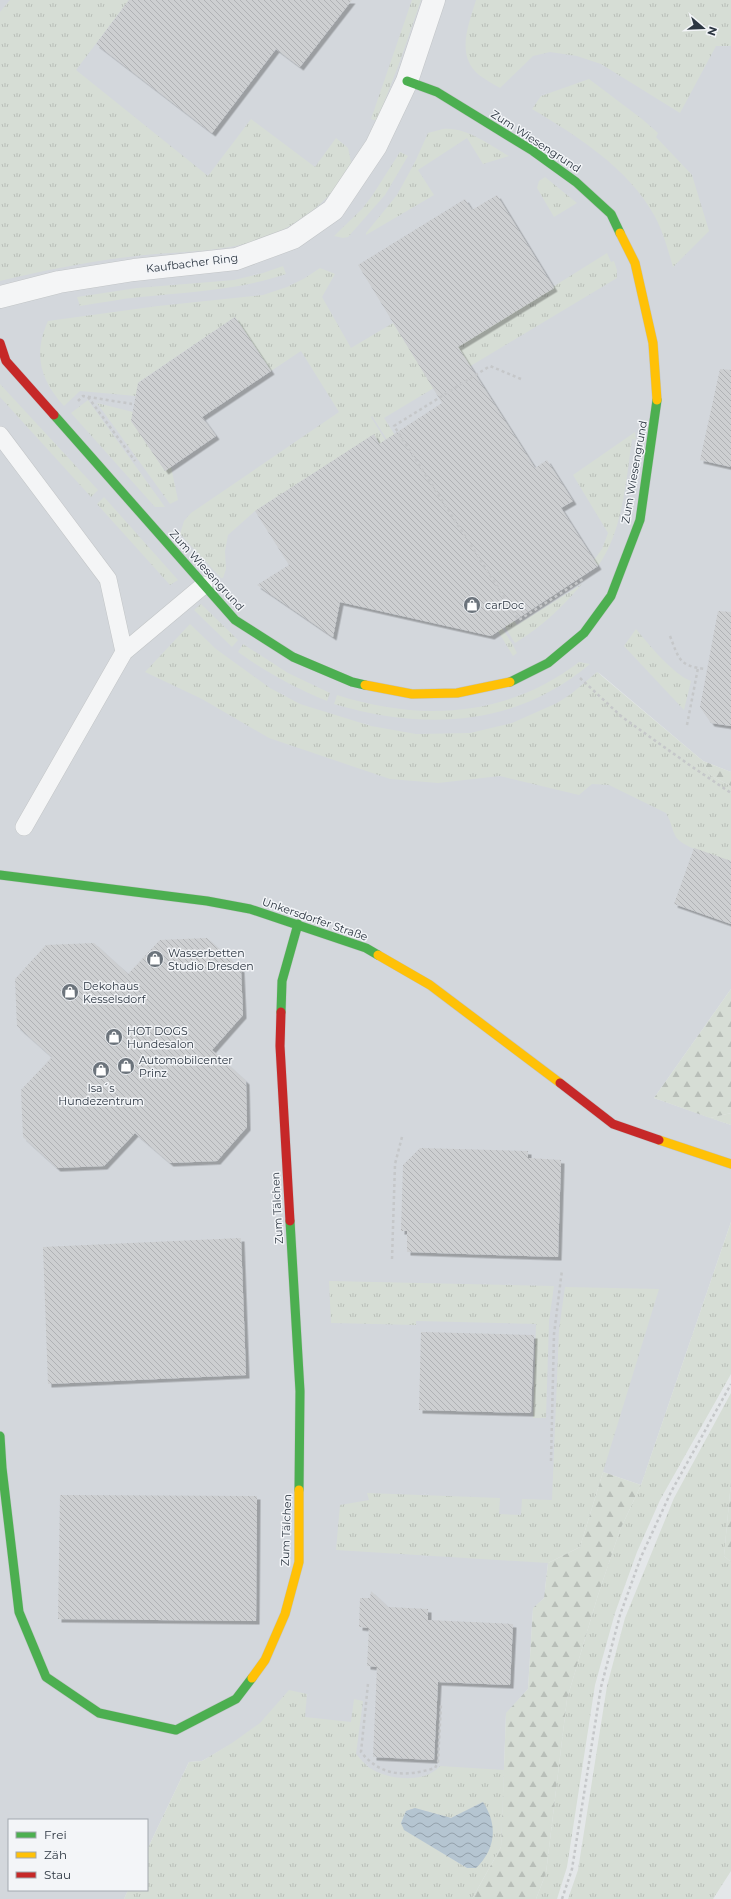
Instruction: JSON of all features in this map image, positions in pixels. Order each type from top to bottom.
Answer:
[{"type":"street","name":"Kaufbacher Ring","points":[[0,297],[59,282],[134,270],[236,259],[293,238],[333,210],[376,146],[407,81],[434,0]]},
{"type":"street","name":"Zum Wiesengrund","points":[[0,343],[6,361],[235,620],[293,657],[352,682],[412,694],[457,693],[511,682],[548,663],[584,633],[611,596],[640,520],[657,405],[653,344],[635,263],[611,214],[576,182],[533,151],[437,92],[407,81]]},
{"type":"street","name":"Unkersdorfer Straße","points":[[0,875],[207,901],[250,909],[366,948],[430,984],[613,1124],[731,1164]]},
{"type":"street","name":"Zum Tälchen","points":[[0,1436],[1,1467],[19,1612],[46,1678],[100,1713],[176,1730],[236,1699],[265,1660],[285,1614],[299,1562],[300,1391],[280,1046],[282,981],[298,924]]},
{"type":"lane","points":[[0,435],[108,579],[124,652]]},
{"type":"lane","points":[[24,827],[124,652],[204,585]]},
{"type":"path","points":[[521,379],[490,366],[394,426],[519,620],[583,579]]},
{"type":"path","points":[[56,419],[83,396],[132,404]]},
{"type":"path","points":[[88,397],[135,462]]},
{"type":"path","points":[[670,636],[678,657],[688,666],[705,669]]},
{"type":"path","points":[[687,725],[698,668]]},
{"type":"path","points":[[580,678],[622,717],[731,793]]},
{"type":"path","points":[[392,1259],[395,1164],[402,1137]]},
{"type":"path","points":[[551,1461],[554,1334],[562,1270]]},
{"type":"path","points":[[562,1899],[572,1869],[601,1687],[620,1616],[641,1557],[671,1492],[731,1384]]},
{"type":"path","points":[[368,1684],[361,1752],[370,1763],[388,1772],[417,1773],[435,1768],[438,1762],[441,1704]]},
{"type":"shaded area","points":[[0,0],[731,0],[731,772],[703,761],[598,672],[731,819],[731,989],[654,1098],[731,1125],[731,1222],[641,1485],[603,1472],[548,1563],[544,1598],[533,1609],[528,1689],[506,1714],[501,1847],[228,1746],[202,1761],[189,1762],[148,1848],[148,1819],[8,1819],[8,1891],[128,1891],[124,1899],[0,1899]]},
{"type":"green space","points":[[10,0],[129,0],[76,70],[208,176],[251,119],[315,167],[336,138],[348,148],[352,166],[329,196],[300,220],[267,237],[249,243],[217,249],[141,255],[96,261],[0,281],[0,12]]},
{"type":"green space","points":[[412,0],[421,0],[377,121],[371,119]]},
{"type":"green space","points":[[476,0],[731,0],[731,46],[716,46],[680,113],[601,64],[577,56],[550,52],[533,56],[500,88],[479,75],[467,58],[466,39]]},
{"type":"green space","points":[[589,79],[658,133],[656,137],[692,175],[709,231],[673,267],[660,227],[654,215],[630,182],[600,154],[584,142],[532,109],[541,96]]},
{"type":"green space","points":[[443,129],[452,129],[469,134],[509,156],[483,164],[467,138],[418,170],[434,195],[366,235],[366,233],[397,195],[415,162],[428,133]]},
{"type":"green space","points":[[400,152],[408,156],[385,195],[348,237],[343,238],[334,236],[362,209]]},
{"type":"green space","points":[[545,177],[577,203],[554,217],[537,188],[539,181]]},
{"type":"green space","points":[[607,253],[611,262],[614,261],[617,270],[617,278],[384,418],[517,625],[582,584],[551,616],[525,637],[515,643],[372,416],[371,417],[514,647],[517,653],[513,656],[480,601],[374,435],[255,511],[228,535],[225,551],[226,569],[223,578],[221,578],[180,534],[184,521],[191,513],[339,412],[301,351],[271,371],[235,317],[139,382],[136,396],[80,391],[64,406],[49,386],[41,366],[41,345],[43,333],[48,321],[158,306],[263,295],[287,287],[320,268],[335,274],[322,297],[351,348],[393,323],[422,369]]},
{"type":"green space","points":[[283,266],[286,274],[250,284],[232,287],[132,298],[80,306],[77,297],[137,288],[234,280],[263,273]]},
{"type":"green space","points":[[0,384],[98,490],[91,497],[0,397]]},
{"type":"green space","points":[[88,400],[165,507],[155,507],[71,413]]},
{"type":"green space","points":[[97,403],[133,412],[133,423],[165,471],[171,467],[178,500],[170,504]]},
{"type":"green space","points":[[635,432],[636,440],[632,439],[625,488],[618,522],[613,537],[598,566],[594,560],[602,549],[608,533],[573,475]]},
{"type":"green space","points":[[104,497],[178,580],[170,585],[97,504]]},
{"type":"green space","points":[[201,604],[238,640],[232,647],[194,610]]},
{"type":"green space","points":[[190,624],[216,649],[270,688],[300,704],[371,726],[416,734],[470,733],[512,723],[557,703],[571,694],[597,672],[703,761],[710,775],[731,786],[731,861],[701,852],[686,845],[676,837],[666,813],[609,785],[592,784],[579,795],[500,776],[438,783],[390,779],[269,738],[202,699],[145,672]]},
{"type":"green space","points":[[636,629],[669,666],[684,678],[691,681],[684,710],[624,646]]},
{"type":"green space","points":[[243,644],[288,673],[330,693],[327,701],[270,673],[238,652]]},
{"type":"green space","points":[[579,662],[590,664],[561,685],[531,701],[500,711],[468,718],[435,720],[402,718],[368,713],[334,704],[337,695],[369,704],[400,709],[432,711],[463,709],[493,704],[523,694],[552,680]]},
{"type":"green space","points":[[703,761],[731,772],[731,786],[710,775]]},
{"type":"green space","points":[[731,989],[731,1113],[710,1118],[654,1098]]},
{"type":"green space","points":[[731,1113],[731,1125],[710,1118]]},
{"type":"green space","points":[[731,1222],[731,1374],[660,1500],[637,1552],[615,1613],[595,1685],[567,1867],[557,1899],[536,1899],[546,1873],[567,1699],[598,1595],[620,1530],[641,1485]]},
{"type":"green space","points":[[329,1281],[554,1286],[549,1321],[546,1418],[533,1418],[536,1324],[416,1321],[416,1325],[331,1323]]},
{"type":"green space","points":[[565,1287],[659,1289],[580,1547],[548,1563],[336,1550],[340,1505],[369,1500],[367,1493],[500,1498],[499,1514],[521,1515],[522,1499],[552,1500],[559,1330]]},
{"type":"green space","points":[[731,1393],[731,1482],[724,1556],[731,1562],[731,1871],[713,1899],[568,1899],[578,1870],[607,1686],[625,1618],[674,1498]]},
{"type":"green space","points":[[603,1472],[641,1485],[620,1530],[598,1595],[567,1699],[546,1873],[536,1899],[472,1899],[501,1847],[506,1713],[528,1689],[533,1608],[544,1598],[548,1563],[580,1547]]},
{"type":"green space","points":[[731,1482],[731,1562],[724,1556]]},
{"type":"green space","points":[[289,1690],[307,1694],[305,1717],[351,1722],[354,1699],[363,1701],[356,1754],[368,1767],[378,1772],[396,1777],[416,1778],[433,1772],[440,1766],[504,1770],[501,1847],[472,1899],[124,1899],[128,1891],[148,1891],[148,1848],[189,1762],[202,1761],[232,1743],[260,1723]],"holes":[[[483,1802],[467,1868],[405,1830],[401,1823],[406,1811],[415,1808],[451,1818]]]},
{"type":"water","points":[[483,1802],[491,1819],[493,1836],[488,1853],[476,1868],[467,1868],[404,1830],[401,1823],[406,1811],[415,1808],[451,1818]]},
{"type":"building","points":[[129,0],[352,0],[300,67],[276,49],[212,133],[96,44]]},
{"type":"building","points":[[497,195],[554,288],[458,347],[535,468],[547,460],[573,501],[561,508],[598,566],[491,636],[340,602],[333,637],[257,585],[289,565],[255,511],[374,434],[379,444],[442,403],[358,265],[465,199],[472,210]]},
{"type":"building","points":[[235,317],[271,371],[202,417],[216,436],[165,471],[131,421],[138,383]]},
{"type":"building","points":[[720,369],[731,370],[731,467],[700,460]]},
{"type":"building","points":[[718,611],[731,612],[731,726],[711,723],[700,707]]},
{"type":"building","points":[[694,848],[731,861],[731,924],[674,904]]},
{"type":"building","points":[[207,938],[241,969],[243,1015],[212,1050],[246,1081],[247,1127],[217,1161],[170,1163],[135,1133],[104,1166],[57,1168],[23,1137],[21,1090],[52,1057],[17,1026],[15,979],[46,945],[94,943],[128,974],[160,940]]},
{"type":"building","points":[[420,1148],[528,1151],[528,1158],[561,1160],[558,1257],[407,1252],[407,1231],[401,1231],[403,1165]]},
{"type":"building","points":[[241,1238],[246,1375],[48,1384],[43,1247]]},
{"type":"building","points":[[421,1332],[534,1335],[531,1413],[419,1410]]},
{"type":"building","points":[[60,1495],[257,1496],[256,1621],[58,1619]]},
{"type":"building","points":[[371,1591],[388,1607],[428,1609],[428,1620],[513,1624],[510,1685],[438,1682],[434,1760],[373,1757],[377,1667],[367,1666],[369,1628],[359,1627],[360,1598],[370,1598]]},
{"type":"traffic: fast","points":[[407,81],[437,92],[533,151],[576,182],[611,214],[620,233]]},
{"type":"traffic: fast","points":[[510,682],[548,663],[584,633],[611,596],[640,520],[657,400]]},
{"type":"traffic: fast","points":[[54,415],[235,620],[293,657],[352,682],[365,685]]},
{"type":"traffic: fast","points":[[0,875],[207,901],[250,909],[366,948],[378,955]]},
{"type":"traffic: fast","points":[[281,1012],[282,981],[298,924]]},
{"type":"traffic: fast","points":[[290,1221],[300,1391],[299,1490]]},
{"type":"traffic: fast","points":[[0,1436],[2,1468],[19,1612],[46,1677],[99,1713],[176,1730],[236,1699],[252,1678]]},
{"type":"traffic: slow","points":[[620,233],[635,263],[653,343],[657,400]]},
{"type":"traffic: slow","points":[[365,685],[412,694],[457,693],[510,682]]},
{"type":"traffic: slow","points":[[378,955],[430,985],[560,1083]]},
{"type":"traffic: slow","points":[[659,1140],[731,1164]]},
{"type":"traffic: slow","points":[[252,1678],[265,1660],[285,1614],[299,1562],[299,1490]]},
{"type":"traffic: jam","points":[[0,343],[6,361],[54,415]]},
{"type":"traffic: jam","points":[[281,1012],[280,1046],[290,1221]]},
{"type":"traffic: jam","points":[[560,1083],[613,1124],[659,1140]]},
{"type":"place","name":"carDoc","points":[[472,605]]},
{"type":"place","name":"Wasserbetten Studio Dresden","points":[[155,959]]},
{"type":"place","name":"Dekohaus Kesselsdorf","points":[[70,992]]},
{"type":"place","name":"HOT DOGS Hundesalon","points":[[114,1037]]},
{"type":"place","name":"Automobilcenter Prinz","points":[[126,1066]]},
{"type":"place","name":"Isa´s Hundezentrum","points":[[101,1070]]}]
